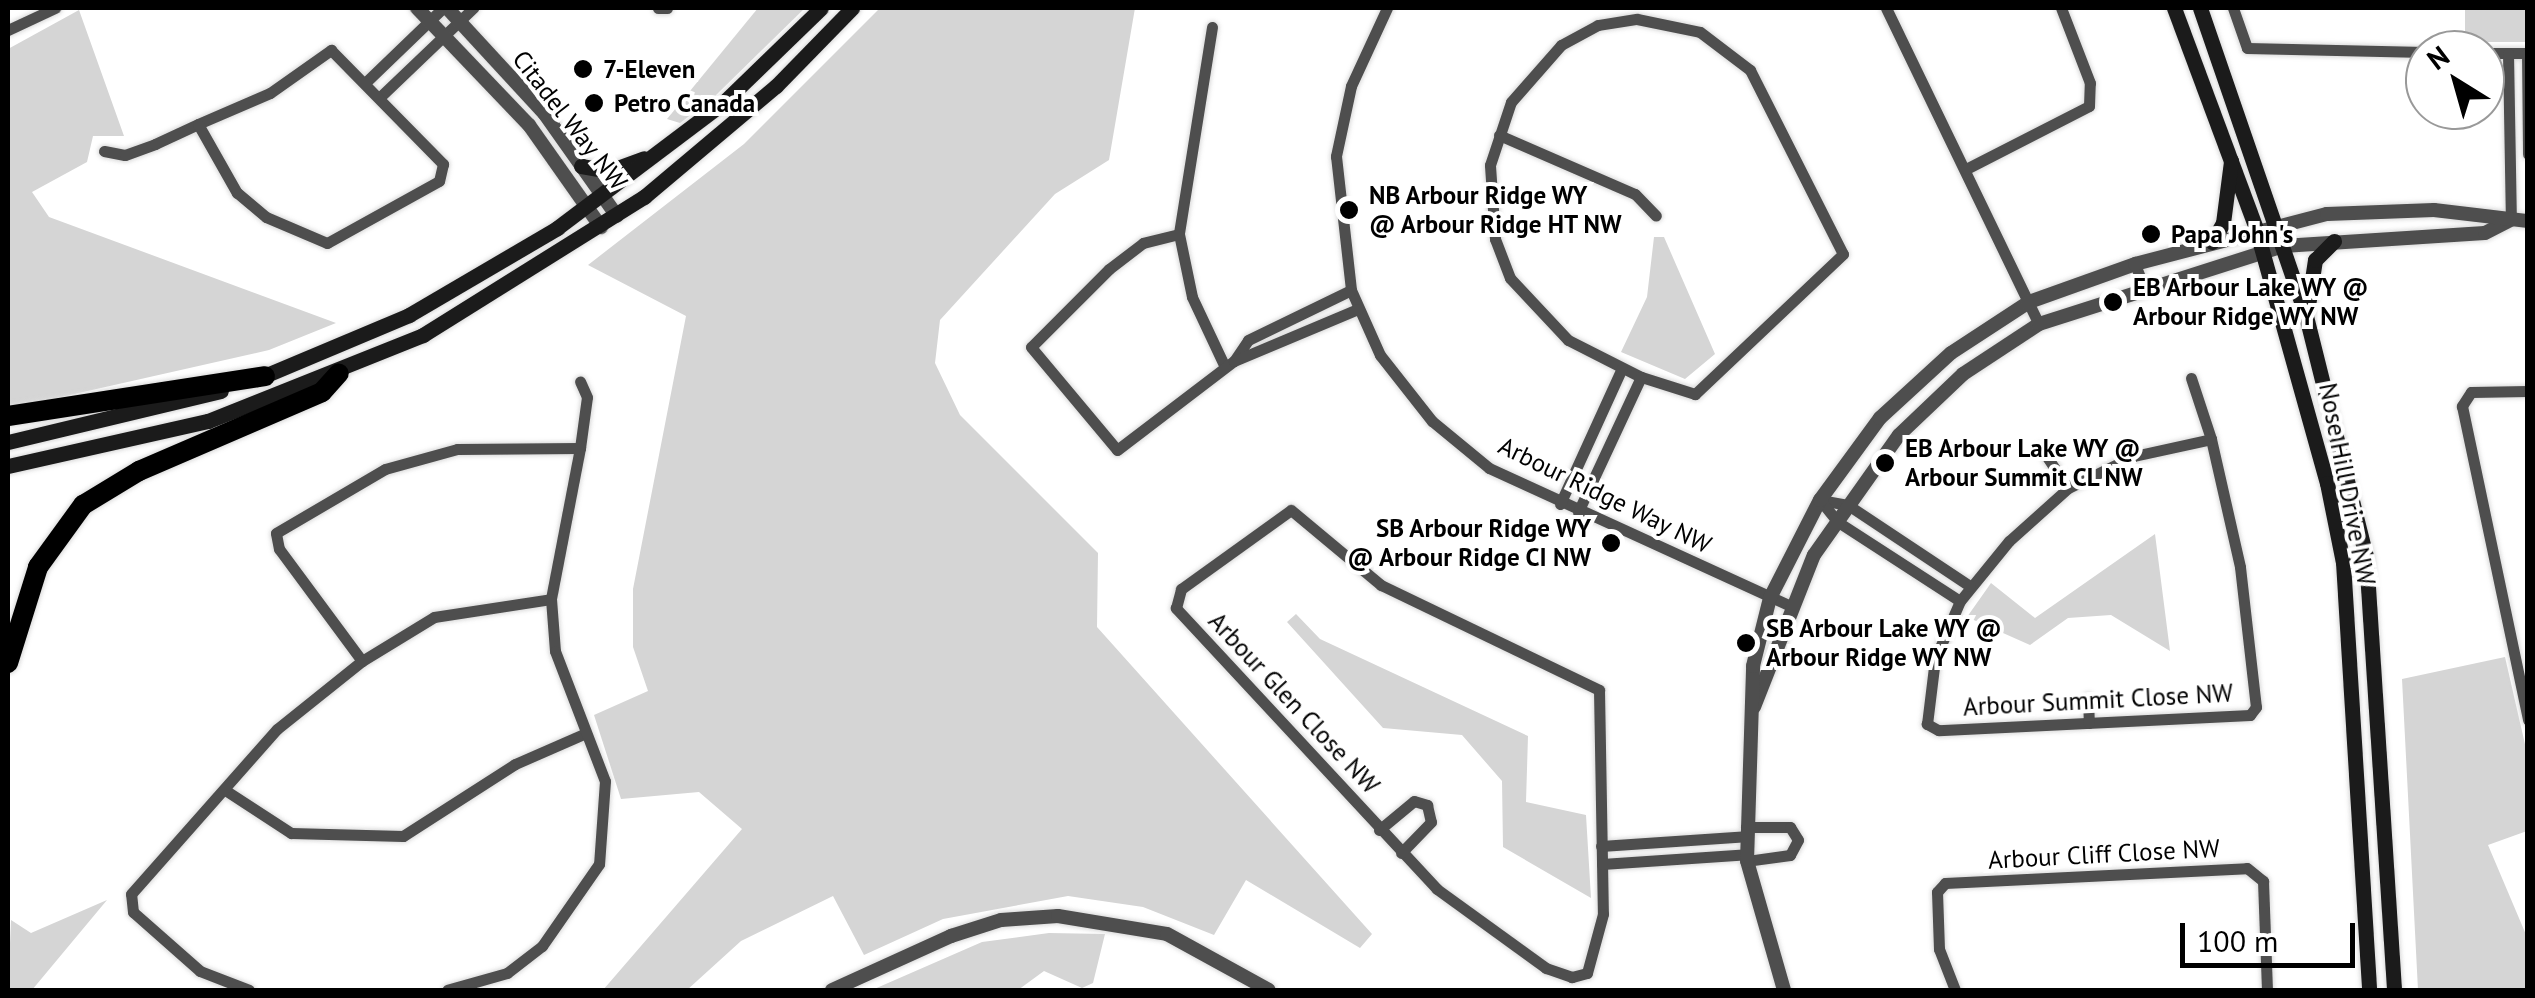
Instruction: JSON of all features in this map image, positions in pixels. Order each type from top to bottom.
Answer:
[{"type":"highway","points":[[8,663],[38,567],[83,504],[139,471],[322,392],[340,374]]},
{"type":"highway","points":[[8,416],[265,376]]},
{"type":"main road","points":[[8,442],[143,414],[265,376],[409,315],[603,197],[670,146],[820,8]]},
{"type":"main road","points":[[8,466],[178,429],[340,374],[423,335],[617,216],[734,124],[852,8]]},
{"type":"main road","name":"Nose Hill Drive NW","points":[[2174,8],[2232,157],[2263,251],[2312,414],[2343,562],[2370,990]]},
{"type":"main road","name":"Nose Hill Drive NW","points":[[2200,8],[2306,316],[2366,556],[2394,990]]},
{"type":"main road","points":[[582,166],[609,171],[670,146]]},
{"type":"main road","points":[[2212,242],[2223,223],[2232,157]]},
{"type":"main road","points":[[2306,316],[2315,260],[2334,241]]},
{"type":"street","points":[[8,30],[55,8]]},
{"type":"street","name":"Citadel Way NW","points":[[417,8],[529,125],[602,227]]},
{"type":"street","points":[[366,82],[445,8]]},
{"type":"street","name":"Citadel Way NW","points":[[445,8],[460,20],[582,166],[617,216]]},
{"type":"street","points":[[380,98],[473,8]]},
{"type":"street","points":[[658,8],[666,8]]},
{"type":"street","name":"Arbour Ridge Way NW","points":[[1387,8],[1352,86],[1336,156],[1351,290],[1380,355],[1432,421],[1489,468],[1792,608]]},
{"type":"street","points":[[1886,8],[2039,324]]},
{"type":"street","points":[[1966,169],[2089,106],[2090,83],[2060,8]]},
{"type":"street","points":[[2233,8],[2247,48],[2405,52]]},
{"type":"street","points":[[1637,19],[1700,32],[1750,70],[1768,96],[1844,254],[1695,394],[1641,378],[1622,368],[1568,340],[1510,278],[1489,198],[1499,135],[1528,77],[1561,45],[1598,25],[1637,19]]},
{"type":"street","points":[[1212,27],[1179,234],[1192,297],[1230,364]]},
{"type":"street","points":[[2511,220],[2508,52],[2527,53],[2528,154]]},
{"type":"street","points":[[104,152],[125,154],[270,93],[319,53],[339,55],[443,164],[439,181],[328,243],[266,217],[237,193],[198,124]]},
{"type":"street","points":[[1499,135],[1635,194],[1656,216]]},
{"type":"street","points":[[1784,990],[1747,858],[1753,666],[1770,598],[1820,500],[1880,418],[1952,353],[2028,302],[2135,264],[2276,224],[2434,210],[2528,221]]},
{"type":"street","points":[[1753,708],[1774,670],[1792,608],[1814,554],[1899,435],[1963,374],[2039,324],[2143,285],[2283,246],[2485,233],[2511,220]]},
{"type":"street","points":[[1179,234],[1143,243],[1108,269],[1033,342],[1032,353],[1117,450],[1230,364],[1358,309]]},
{"type":"street","points":[[2135,264],[2143,285]]},
{"type":"street","points":[[1230,364],[1248,340],[1351,290]]},
{"type":"street","points":[[1560,504],[1622,368]]},
{"type":"street","points":[[1578,512],[1641,378]]},
{"type":"street","points":[[2192,378],[2211,439]]},
{"type":"street","points":[[446,990],[507,973],[542,946],[600,864],[605,781],[556,651],[551,600],[587,397],[580,380]]},
{"type":"street","points":[[2528,391],[2471,392],[2462,406],[2528,720]]},
{"type":"street","name":"Arbour Summit Close NW","points":[[2211,439],[2240,567],[2256,707],[2244,716],[1938,730],[1927,724],[1936,659],[1970,586],[2068,488],[2134,456],[2211,439]]},
{"type":"street","points":[[362,661],[279,549],[283,526],[346,486],[423,457],[492,445],[580,448]]},
{"type":"street","points":[[2041,448],[2068,488]]},
{"type":"street","points":[[1820,500],[1848,504],[1970,586]]},
{"type":"street","points":[[1820,500],[1838,522],[1960,601]]},
{"type":"street","name":"Arbour Glen Close NW","points":[[1286,512],[1300,515],[1381,585],[1597,687],[1600,846],[1594,963],[1572,977],[1482,924],[1402,853],[1176,608],[1181,588],[1286,512]]},
{"type":"street","points":[[248,990],[200,970],[133,912],[131,894],[277,729],[362,661],[434,617],[551,600]]},
{"type":"street","points":[[2088,698],[2089,723]]},
{"type":"street","points":[[225,790],[290,833],[403,836],[515,764],[586,733]]},
{"type":"street","points":[[1380,830],[1414,801],[1427,805],[1431,822],[1402,853]]},
{"type":"street","points":[[1600,846],[1790,827],[1798,840],[1790,856],[1602,864]]},
{"type":"street","name":"Arbour Cliff Close NW","points":[[1955,990],[1939,949],[1936,892],[1945,884],[2247,868],[2262,881],[2267,990]]},
{"type":"street","points":[[832,990],[950,936],[1001,920],[1058,916],[1167,934],[1269,990]]},
{"type":"shaded area","points":[[758,8],[805,8],[712,99],[680,123],[667,119]]},
{"type":"shaded area","points":[[880,8],[1135,8],[1109,160],[1055,194],[940,320],[935,363],[960,415],[1098,553],[1097,627],[1372,934],[1360,948],[1246,880],[1214,935],[1143,907],[1068,896],[943,919],[864,955],[833,896],[741,941],[687,990],[603,990],[742,829],[699,792],[621,799],[594,715],[648,691],[633,647],[633,589],[686,316],[588,265],[744,144]]},
{"type":"shaded area","points":[[2465,8],[2527,8],[2527,42],[2505,42],[2505,30],[2465,30]]},
{"type":"shaded area","points":[[79,10],[124,136],[93,136],[87,162],[32,192],[49,217],[336,323],[269,350],[8,409],[8,49]]},
{"type":"shaded area","points":[[1654,237],[1664,237],[1715,354],[1685,379],[1621,352],[1647,297]]},
{"type":"shaded area","points":[[2155,534],[2170,651],[2111,615],[2068,618],[2030,645],[1967,617],[1991,583],[2035,618]]},
{"type":"shaded area","points":[[1296,614],[1320,639],[1528,736],[1526,802],[1586,815],[1591,898],[1503,847],[1502,781],[1462,735],[1383,728],[1287,622]]},
{"type":"shaded area","points":[[2505,657],[2527,753],[2527,831],[2488,845],[2527,937],[2527,990],[2418,990],[2402,679]]},
{"type":"shaded area","points":[[107,900],[32,990],[8,990],[11,920],[31,933]]},
{"type":"shaded area","points":[[1049,933],[1105,934],[1093,983],[1082,988],[1044,971],[1018,990],[872,990],[982,942]]},
{"type":"place","name":"7-Eleven","points":[[583,69]]},
{"type":"place","name":"Petro Canada","points":[[594,103]]},
{"type":"place","name":"NB Arbour Ridge WY @ Arbour Ridge HT NW","points":[[1349,210]]},
{"type":"place","name":"Papa John's","points":[[2151,234]]},
{"type":"place","name":"EB Arbour Lake WY @ Arbour Ridge WY NW","points":[[2113,302]]},
{"type":"place","name":"EB Arbour Lake WY @ Arbour Summit CL NW","points":[[1885,463]]},
{"type":"place","name":"SB Arbour Ridge WY @ Arbour Ridge CI NW","points":[[1611,543]]},
{"type":"place","name":"SB Arbour Lake WY @ Arbour Ridge WY NW","points":[[1746,643]]}]
